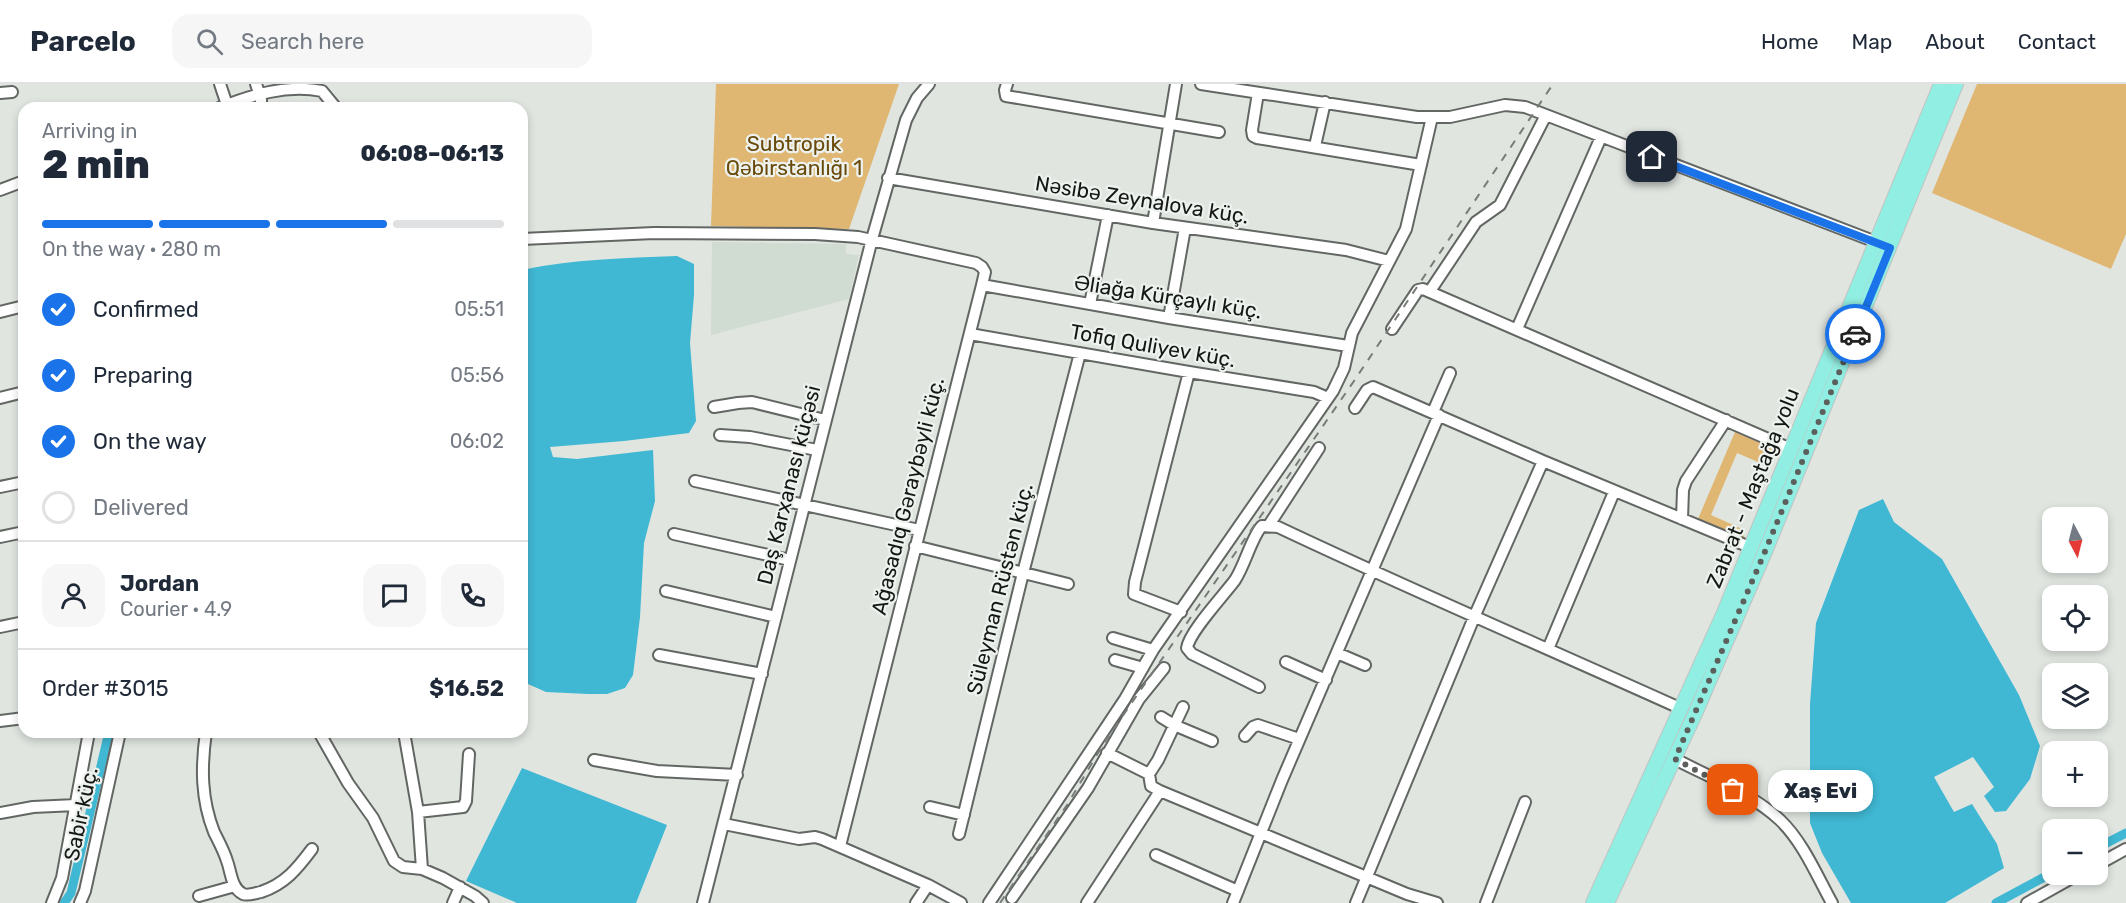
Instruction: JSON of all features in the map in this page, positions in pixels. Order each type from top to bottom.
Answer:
[{"type":"main road","name":"Zabrat - Maştağa yolu","points":[[1593,903],[1682,709],[1752,548],[1941,84]]},
{"type":"main road","points":[[1607,903],[1675,759],[1769,543],[1956,84]]},
{"type":"main road","points":[[1876,242],[1890,248]]},
{"type":"main road","points":[[1661,753],[1675,759]]},
{"type":"street","points":[[220,84],[222,102]]},
{"type":"street","name":"Daş Karxanası küçəsi","points":[[703,903],[888,178],[912,107],[929,84]]},
{"type":"street","points":[[1007,84],[1006,96],[1218,132]]},
{"type":"street","points":[[1153,223],[1176,84]]},
{"type":"street","points":[[1202,84],[1432,117],[1450,117],[1514,105],[1546,115],[1876,242]]},
{"type":"street","points":[[231,102],[257,89],[322,87],[332,102]]},
{"type":"street","points":[[0,93],[12,92]]},
{"type":"street","points":[[1258,93],[1253,136],[1257,138],[1422,165]]},
{"type":"street","points":[[1315,146],[1324,102]]},
{"type":"street","points":[[1430,291],[1476,222],[1500,205],[1546,115]]},
{"type":"street","points":[[989,903],[1125,699],[1154,650],[1340,378],[1352,333],[1409,220],[1432,117]]},
{"type":"street","points":[[1517,329],[1601,137]]},
{"type":"street","name":"Nəsibə Zeynalova küç.","points":[[888,178],[1153,223],[1346,250],[1389,261]]},
{"type":"street","points":[[0,190],[18,183]]},
{"type":"street","points":[[1090,304],[1108,215]]},
{"type":"street","points":[[1169,318],[1185,228]]},
{"type":"street","points":[[528,239],[654,233],[838,235],[872,238],[976,263],[985,272],[982,285]]},
{"type":"street","name":"Əliağa Kürçaylı küç.","points":[[982,285],[1169,318],[1348,346]]},
{"type":"street","name":"Ağasadıq Gəraybəyli küç.","points":[[840,846],[982,285]]},
{"type":"street","points":[[1392,329],[1418,290],[1420,288],[1430,291],[1791,449]]},
{"type":"street","points":[[0,312],[18,308]]},
{"type":"street","name":"Tofiq Quliyev küç.","points":[[970,334],[1314,392],[1328,398]]},
{"type":"street","name":"Süleyman Rüstən küç.","points":[[959,834],[1080,353]]},
{"type":"street","points":[[1181,612],[1134,594],[1135,582],[1189,372]]},
{"type":"street","points":[[1233,903],[1260,831],[1326,680],[1436,414],[1449,373]]},
{"type":"street","points":[[1355,408],[1367,390],[1373,387],[1614,492],[1752,548]]},
{"type":"street","points":[[0,398],[18,394]]},
{"type":"street","points":[[714,407],[752,402],[825,420]]},
{"type":"street","points":[[1682,519],[1683,490],[1686,481],[1726,420]]},
{"type":"street","points":[[720,435],[750,436],[818,450]]},
{"type":"street","points":[[1269,525],[1319,448]]},
{"type":"street","points":[[1356,903],[1475,615],[1543,461]]},
{"type":"street","points":[[695,481],[919,530]]},
{"type":"street","points":[[0,487],[18,483]]},
{"type":"street","points":[[1548,649],[1614,492]]},
{"type":"street","points":[[1259,687],[1192,654],[1187,648],[1188,643],[1247,559],[1258,530],[1262,526],[1269,525],[1278,527],[1371,571],[1475,615],[1682,709]]},
{"type":"street","points":[[0,537],[18,532]]},
{"type":"street","points":[[674,534],[790,560]]},
{"type":"street","points":[[915,546],[1068,584]]},
{"type":"street","points":[[666,591],[776,617]]},
{"type":"street","points":[[0,627],[18,623]]},
{"type":"street","points":[[1113,638],[1154,650]]},
{"type":"street","points":[[1337,652],[1365,665]]},
{"type":"street","points":[[659,655],[762,674]]},
{"type":"street","points":[[1115,660],[1143,668]]},
{"type":"street","points":[[1286,662],[1326,680]]},
{"type":"street","points":[[1012,898],[1088,788],[1139,699],[1164,668]]},
{"type":"street","points":[[1183,707],[1149,774],[1151,786],[1407,894],[1437,903]]},
{"type":"street","points":[[1161,717],[1212,741]]},
{"type":"street","points":[[0,721],[18,719]]},
{"type":"street","points":[[1245,736],[1258,725],[1299,739]]},
{"type":"street","points":[[52,903],[62,878],[88,738]]},
{"type":"street","name":"Sabir küç.","points":[[80,903],[85,891],[119,738]]},
{"type":"street","points":[[205,738],[202,770],[207,811],[235,886],[243,894],[275,887],[297,870],[312,849]]},
{"type":"street","points":[[322,738],[348,783],[373,818],[394,861],[403,867],[422,870],[443,878],[483,903]]},
{"type":"street","points":[[405,738],[418,812],[422,870]]},
{"type":"street","points":[[1107,753],[1149,774]]},
{"type":"street","points":[[418,812],[463,807],[466,801],[469,754]]},
{"type":"street","points":[[1675,759],[1733,790],[1780,821],[1803,851],[1832,903]]},
{"type":"street","points":[[594,760],[657,771],[737,775]]},
{"type":"street","points":[[1086,903],[1160,791]]},
{"type":"street","points":[[1486,903],[1525,802]]},
{"type":"street","points":[[0,813],[33,807],[76,804]]},
{"type":"street","points":[[930,807],[964,815]]},
{"type":"street","points":[[724,824],[799,839],[816,837],[928,885],[962,903]]},
{"type":"street","points":[[2108,859],[2126,849]]},
{"type":"street","points":[[1156,855],[1238,891]]},
{"type":"street","points":[[916,903],[928,885]]},
{"type":"street","points":[[2027,903],[2059,885]]},
{"type":"street","points":[[199,896],[235,886]]},
{"type":"street","points":[[453,903],[460,887]]},
{"type":"shaded area","points":[[712,242],[846,244],[846,254],[859,255],[849,299],[711,335]]},
{"type":"green space","name":"Subtropik Qəbirstanlığı 1","points":[[716,84],[899,84],[849,229],[711,226]]},
{"type":"green space","points":[[1977,84],[2126,84],[2126,234],[2111,269],[1932,193]]},
{"type":"green space","points":[[1735,432],[1779,451],[1765,465],[1737,453],[1711,515],[1740,528],[1745,538],[1698,519]]},
{"type":"water","points":[[677,256],[694,264],[690,343],[696,421],[689,433],[550,447],[553,457],[577,459],[653,450],[655,501],[644,543],[640,617],[633,675],[625,688],[607,694],[546,692],[528,684],[528,269],[619,258]]},
{"type":"water","points":[[1883,499],[1894,522],[1942,559],[2019,695],[2040,746],[2030,779],[2006,811],[1995,812],[1984,796],[1994,787],[1973,757],[1934,777],[1954,812],[1972,804],[1997,844],[2004,868],[1945,903],[1851,903],[1822,853],[1810,823],[1810,704],[1816,623],[1859,510]]},
{"type":"water","points":[[522,768],[667,825],[636,903],[517,903],[466,881]]},
{"type":"waterway","points":[[64,903],[71,893],[108,738]]},
{"type":"waterway","points":[[2108,842],[2126,833]]},
{"type":"waterway","points":[[1996,903],[2042,878]]},
{"type":"railway","points":[[1000,903],[1067,805],[1104,743],[1354,381],[1553,84]]},
{"type":"way so far","points":[[1733,790],[1675,759],[1764,554],[1855,334]]},
{"type":"place","name":"Xaş Evi","points":[[1733,790]]},
{"type":"route","points":[[1652,157],[1890,248],[1855,334]]}]
